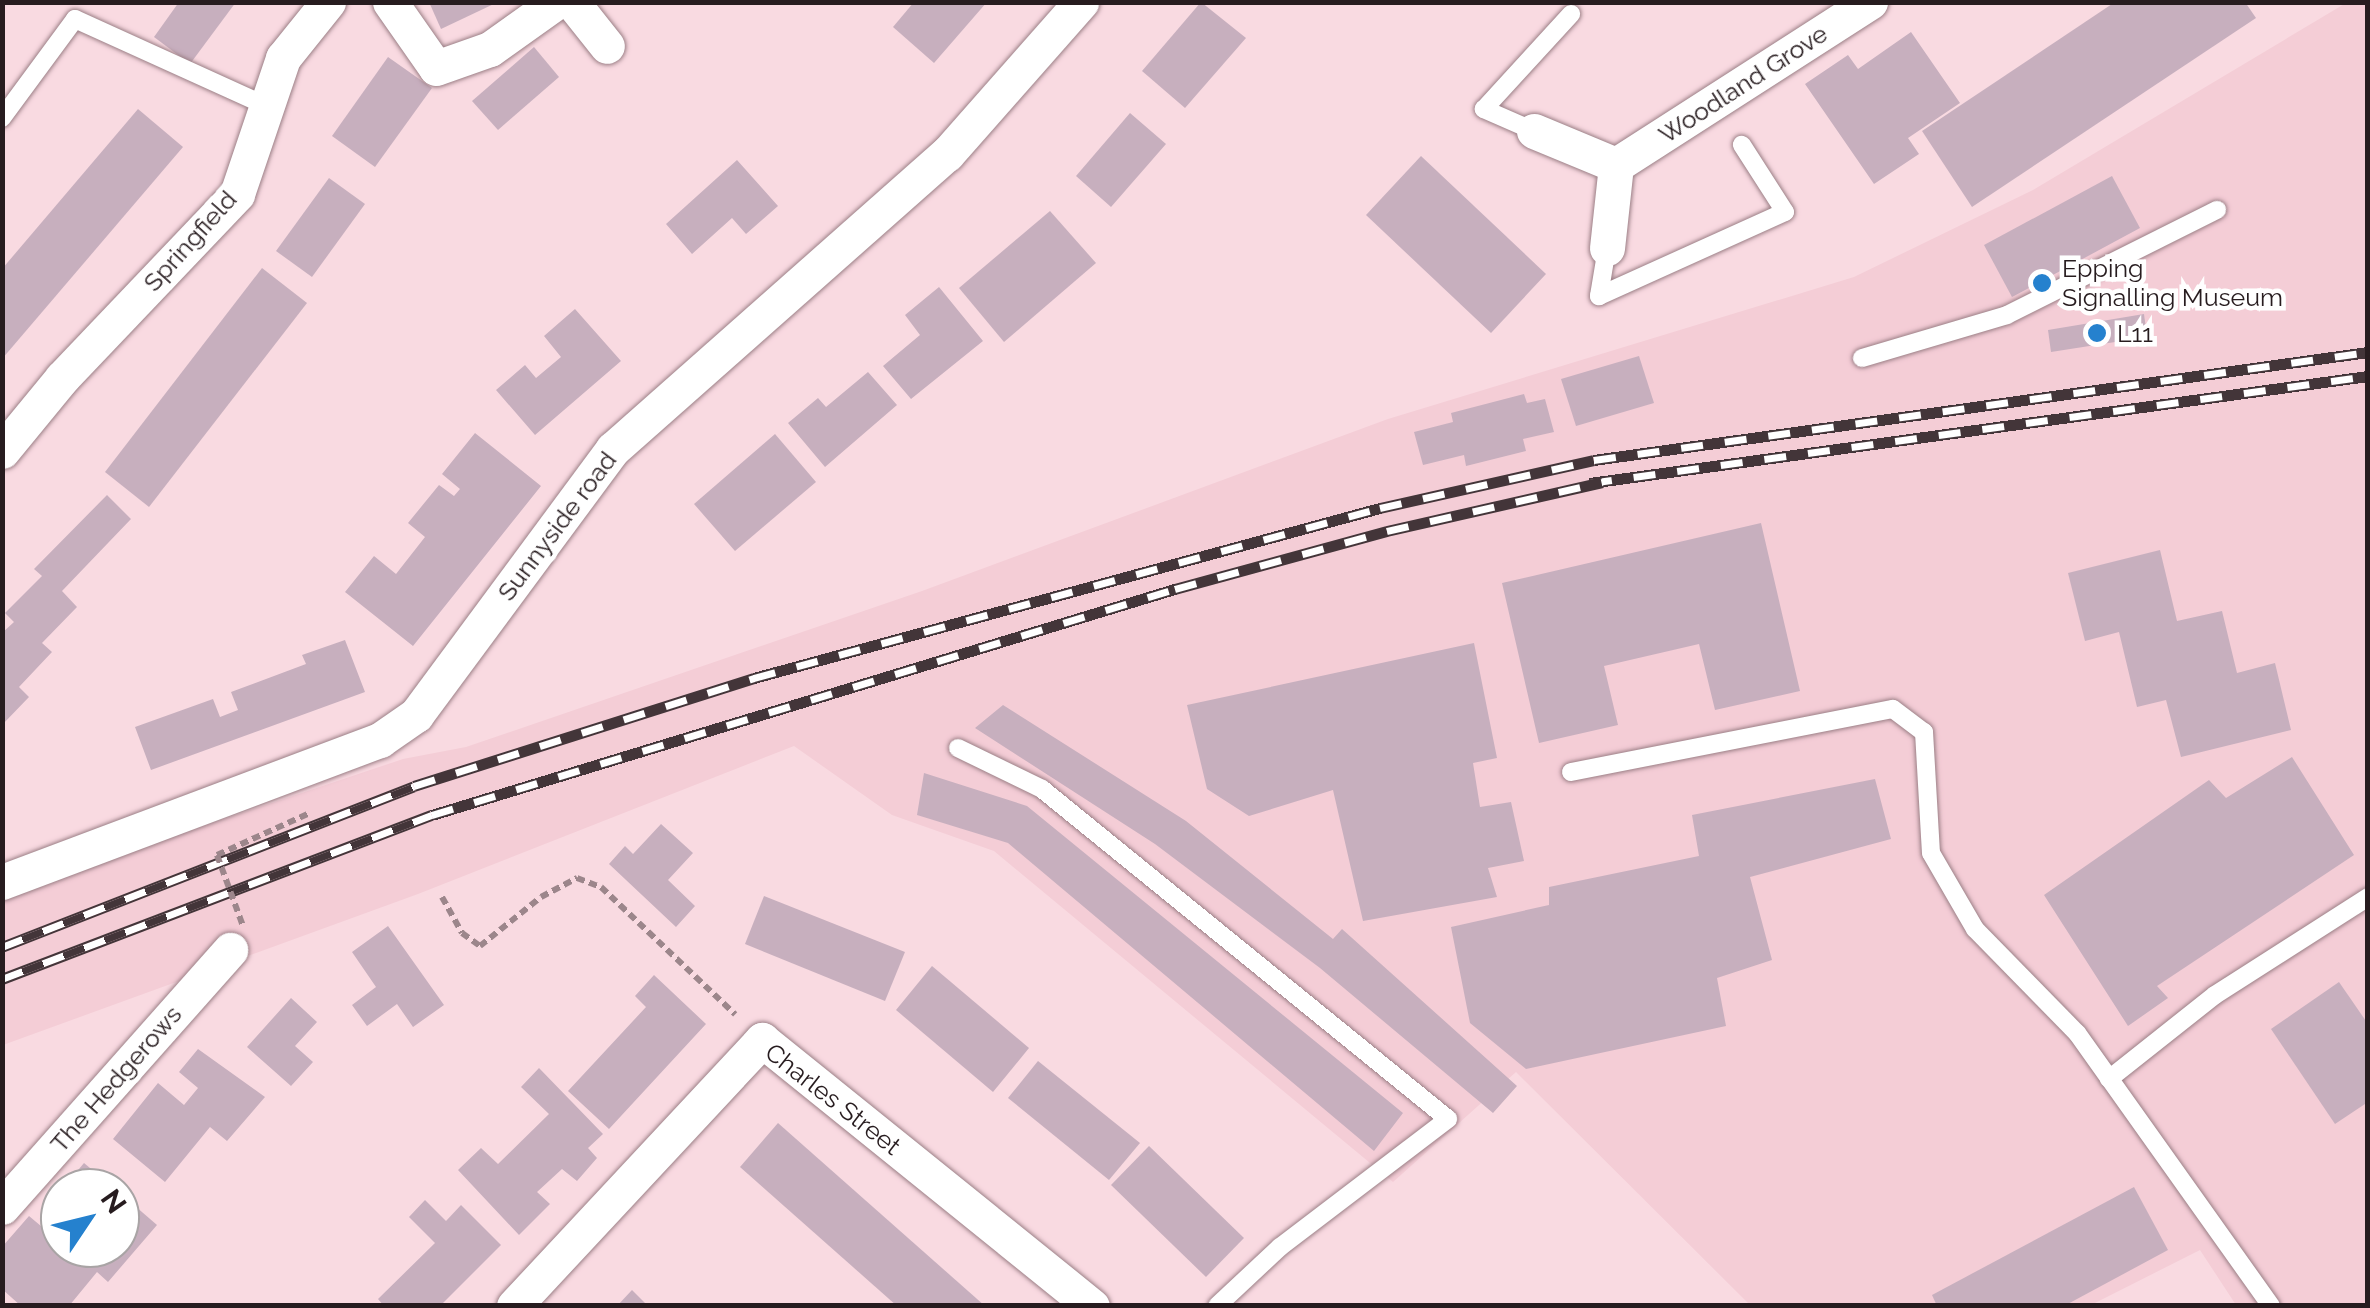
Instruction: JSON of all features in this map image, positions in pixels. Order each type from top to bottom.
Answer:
[{"type":"street","name":"Springfield","points":[[2,450],[62,378],[238,194],[283,58],[328,2]]},
{"type":"street","points":[[390,2],[409,38],[436,68],[490,49],[556,2]]},
{"type":"street","points":[[572,2],[607,46]]},
{"type":"street","name":"Sunnyside road","points":[[6,875],[380,740],[416,715],[613,450],[947,154],[1081,2]]},
{"type":"street","name":"Woodland Grove","points":[[1616,166],[1870,2]]},
{"type":"street","points":[[1534,131],[1616,166],[1607,248]]},
{"type":"street","name":"The Hedgerows","points":[[2,1207],[236,938]]},
{"type":"street","name":"Charles Street","points":[[514,1306],[762,1040],[1092,1306]]},
{"type":"lane","points":[[1534,131],[1484,109],[1571,14]]},
{"type":"lane","points":[[2,118],[75,18],[265,105]]},
{"type":"lane","points":[[1607,248],[1599,296],[1784,212],[1742,146]]},
{"type":"lane","points":[[1862,358],[2007,315],[2217,210]]},
{"type":"lane","points":[[1572,772],[1892,709],[1924,732],[1931,853],[1975,930],[2077,1033],[2270,1306]]},
{"type":"lane","points":[[958,748],[1042,789],[1448,1118],[1280,1248],[1217,1306]]},
{"type":"lane","points":[[2109,1079],[2215,995],[2368,896]]},
{"type":"path","points":[[236,938],[217,855],[313,812]]},
{"type":"path","points":[[442,897],[462,933],[480,946],[541,897],[577,878],[601,887],[762,1040]]},
{"type":"shaded area","points":[[2346,3],[2367,3],[2367,1305],[2236,1305],[2200,1250],[2091,1305],[1750,1305],[1516,1072],[1393,1182],[994,851],[892,815],[794,746],[418,894],[3,1045],[3,893],[403,759],[466,747],[922,591],[1388,419],[1854,277],[2033,190]]},
{"type":"building","points":[[179,2],[236,2],[190,64],[154,37]]},
{"type":"building","points":[[429,2],[498,2],[441,29]]},
{"type":"building","points":[[914,2],[987,2],[934,63],[893,27]]},
{"type":"building","points":[[1201,2],[1246,38],[1185,108],[1142,71]]},
{"type":"building","points":[[2115,2],[2245,2],[2256,18],[1972,207],[1922,131]]},
{"type":"building","points":[[1911,32],[1960,103],[1908,138],[1919,154],[1874,184],[1805,84],[1848,55],[1858,69]]},
{"type":"building","points":[[534,47],[559,77],[498,130],[472,101]]},
{"type":"building","points":[[388,57],[432,88],[375,167],[332,136]]},
{"type":"building","points":[[138,109],[183,147],[2,359],[2,269]]},
{"type":"building","points":[[1130,113],[1166,144],[1111,207],[1076,176]]},
{"type":"building","points":[[1421,156],[1546,274],[1491,333],[1366,215]]},
{"type":"building","points":[[737,160],[778,206],[746,234],[732,218],[692,254],[666,224]]},
{"type":"building","points":[[2112,176],[2140,228],[2012,297],[1984,245]]},
{"type":"building","points":[[329,178],[365,204],[312,277],[276,251]]},
{"type":"building","points":[[1050,211],[1096,263],[1004,342],[959,288]]},
{"type":"building","points":[[262,268],[307,303],[149,507],[105,472]]},
{"type":"building","points":[[939,287],[983,341],[911,399],[883,366],[920,335],[905,315]]},
{"type":"building","points":[[575,309],[621,361],[535,435],[496,390],[525,365],[536,378],[561,357],[544,336]]},
{"type":"building","name":"L11","points":[[2144,314],[2147,337],[2051,352],[2048,330]]},
{"type":"building","points":[[1639,356],[1654,403],[1576,426],[1561,379]]},
{"type":"building","points":[[868,372],[897,405],[825,467],[788,423],[818,398],[826,407]]},
{"type":"building","points":[[1524,394],[1527,403],[1545,399],[1554,432],[1523,439],[1526,451],[1466,466],[1464,455],[1423,465],[1414,432],[1453,422],[1451,413]]},
{"type":"building","points":[[475,433],[541,486],[413,646],[345,592],[374,556],[396,574],[425,537],[408,523],[439,485],[454,496],[460,489],[442,474]]},
{"type":"building","points":[[775,434],[816,482],[735,551],[694,504]]},
{"type":"building","points":[[107,495],[131,519],[62,591],[77,607],[42,643],[52,652],[19,687],[29,697],[2,725],[2,633],[14,622],[5,613],[42,576],[34,569]]},
{"type":"building","points":[[1761,523],[1800,691],[1715,710],[1699,644],[1604,666],[1618,725],[1539,743],[1502,583]]},
{"type":"building","points":[[2160,550],[2177,621],[2222,611],[2237,673],[2275,663],[2291,730],[2181,757],[2166,700],[2137,707],[2119,632],[2085,641],[2068,573]]},
{"type":"building","points":[[345,640],[365,692],[151,770],[135,727],[213,699],[220,717],[238,710],[231,692],[306,664],[302,655]]},
{"type":"building","points":[[1474,643],[1497,758],[1473,763],[1480,807],[1511,802],[1524,861],[1488,868],[1497,897],[1363,921],[1333,790],[1249,816],[1207,789],[1187,705]]},
{"type":"building","points":[[1003,705],[1186,821],[1333,939],[1342,929],[1517,1086],[1493,1113],[1320,968],[1155,844],[975,728]]},
{"type":"building","points":[[2292,757],[2354,855],[2157,986],[2168,998],[2128,1026],[2044,895],[2209,780],[2226,798]]},
{"type":"building","points":[[924,773],[1027,806],[1403,1113],[1374,1151],[1008,843],[917,815]]},
{"type":"building","points":[[1875,779],[1891,839],[1750,877],[1772,960],[1717,978],[1726,1026],[1526,1069],[1470,1023],[1451,927],[1549,905],[1549,887],[1699,856],[1692,815]]},
{"type":"building","points":[[661,824],[693,853],[668,880],[695,906],[676,927],[609,864],[625,846],[633,854]]},
{"type":"building","points":[[764,896],[905,952],[885,1001],[745,944]]},
{"type":"building","points":[[388,926],[444,1005],[413,1027],[397,1004],[367,1026],[352,1005],[376,987],[352,952]]},
{"type":"building","points":[[932,966],[1029,1048],[993,1092],[896,1010]]},
{"type":"building","points":[[654,975],[706,1024],[609,1129],[568,1091],[646,1007],[635,996]]},
{"type":"building","points":[[2339,982],[2368,1024],[2368,1102],[2335,1124],[2271,1029]]},
{"type":"building","points":[[291,998],[317,1022],[295,1046],[313,1062],[291,1086],[247,1047]]},
{"type":"building","points":[[198,1049],[265,1097],[227,1141],[210,1127],[165,1182],[113,1139],[158,1083],[184,1105],[198,1088],[179,1072]]},
{"type":"building","points":[[1038,1061],[1140,1143],[1109,1180],[1008,1098]]},
{"type":"building","points":[[539,1068],[603,1134],[588,1148],[597,1158],[577,1181],[562,1169],[537,1192],[550,1204],[519,1235],[458,1170],[481,1148],[498,1164],[549,1114],[521,1087]]},
{"type":"building","points":[[778,1123],[985,1306],[897,1306],[740,1167]]},
{"type":"building","points":[[1149,1146],[1244,1238],[1206,1277],[1111,1185]]},
{"type":"building","points":[[2134,1187],[2168,1250],[2064,1306],[1937,1306],[1932,1295]]},
{"type":"building","points":[[425,1200],[446,1221],[461,1205],[501,1245],[440,1306],[384,1306],[378,1299],[435,1243],[409,1217]]},
{"type":"building","points":[[140,1210],[157,1225],[140,1245]]},
{"type":"building","points":[[29,1216],[40,1225],[40,1268],[120,1268],[108,1282],[97,1272],[69,1306],[21,1306],[2,1289],[2,1247]]},
{"type":"building","points":[[632,1290],[648,1306],[617,1306]]},
{"type":"railway","points":[[2,947],[414,786],[754,678],[1380,508],[1594,460],[2368,352]]},
{"type":"railway","points":[[1590,483],[2368,376]]},
{"type":"railway","points":[[2,979],[432,815],[1175,589],[1387,531],[1602,482]]},
{"type":"place","name":"Epping Signalling Museum","points":[[2042,283]]},
{"type":"place","name":"L11","points":[[2097,333]]}]
